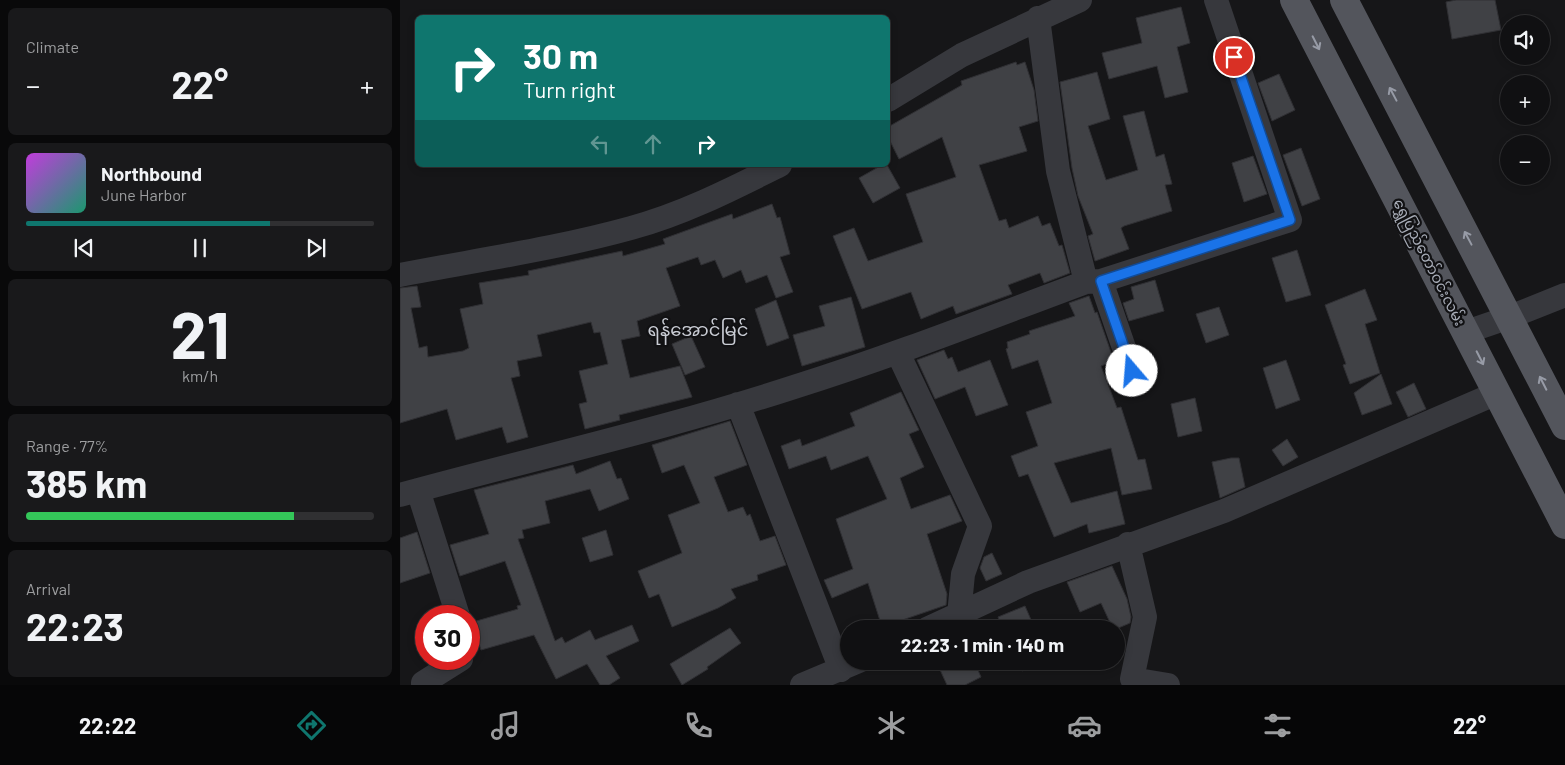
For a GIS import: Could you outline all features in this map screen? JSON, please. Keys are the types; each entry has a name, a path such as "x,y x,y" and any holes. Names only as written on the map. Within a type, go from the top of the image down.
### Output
{"main road":[{"name":"ရွှေပြည်တော်ဝင်းလမ်း","path":"1294,0 1565,525"},
{"path":"1344,0 1565,426"}],"street":[{"path":"890,99 962,55 1080,0"},
{"path":"454,605 409,492 598,444 738,404 898,353 1094,281 1290,220 1216,0"},
{"path":"1038,18 1058,171 1094,281 1132,371"},
{"path":"400,275 558,246 632,228 694,207 776,167"},
{"path":"1466,332 1510,317 1565,294"},
{"path":"898,353 980,526 963,574 958,615"},
{"path":"947,620 1028,582 1128,544 1224,512 1497,392"},
{"path":"738,404 840,643"},
{"path":"1128,544 1146,617 1132,679 1168,685"},
{"path":"423,683 444,670"},
{"path":"802,685 840,670"}],"building":[{"path":"1456,0 1495,0 1500,30 1452,39 1446,2"},
{"path":"1181,7 1190,43 1177,47 1188,92 1165,98 1157,66 1109,79 1102,53 1142,43 1136,18"},
{"path":"1016,62 1017,65 1025,62 1034,90 1038,121 1019,127 1027,151 979,165 999,221 1006,219 1009,228 1038,216 1042,226 1050,223 1059,246 1062,245 1070,273 1044,283 1040,273 1008,285 1012,294 956,314 953,306 921,319 911,292 862,309 833,236 854,228 868,261 923,242 906,194 956,177 942,137 899,159 890,141 890,126 962,85 961,81"},
{"path":"1097,72 1110,119 1088,126 1106,180 1138,170 1123,116 1144,111 1156,157 1164,154 1172,184 1165,185 1172,211 1124,226 1121,228 1129,249 1095,261 1088,236 1093,234 1078,196 1072,168 1060,82"},
{"path":"1279,74 1295,110 1272,121 1258,83"},
{"path":"1301,148 1320,199 1302,206 1283,155"},
{"path":"1253,156 1267,194 1244,202 1232,163"},
{"path":"878,167 888,167 900,188 873,203 859,178"},
{"path":"772,204 777,218 780,217 790,254 780,257 793,292 776,298 767,275 746,283 741,270 723,278 715,260 701,265 698,257 666,268 680,306 637,321 640,336 621,340 630,378 680,366 692,397 619,415 620,420 585,429 579,404 587,402 579,371 608,364 600,332 594,333 591,322 537,335 542,356 517,361 520,376 511,378 528,437 507,443 502,427 456,440 447,409 400,423 400,288 417,286 421,307 411,308 419,348 427,346 428,357 463,351 469,348 460,309 483,304 479,283 529,275 528,271 622,251 623,256 665,244 663,239 732,214 733,219"},
{"path":"1297,250 1311,295 1286,302 1272,258"},
{"path":"1155,280 1164,311 1129,321 1123,303 1134,299 1131,287"},
{"path":"1365,289 1377,320 1365,324 1380,373 1350,384 1343,365 1346,364 1325,305"},
{"path":"1089,296 1095,313 1097,312 1114,361 1101,366 1117,408 1121,407 1138,460 1145,459 1152,489 1122,495 1111,448 1054,463 1071,503 1117,491 1125,524 1089,533 1087,524 1054,537 1028,474 1019,477 1011,456 1038,446 1026,412 1052,403 1038,360 1012,369 1006,349 1008,348 1007,342 1030,334 1029,331 1075,316 1069,303"},
{"path":"851,297 865,347 802,366 793,335 825,326 819,306"},
{"path":"776,300 789,338 767,346 755,309"},
{"path":"1219,307 1229,335 1206,343 1196,314"},
{"path":"691,336 705,367 685,375 672,344"},
{"path":"944,350 948,359 952,357 958,372 990,360 1008,405 976,416 965,387 935,399 917,360"},
{"path":"1286,360 1300,400 1276,409 1263,368"},
{"path":"1381,374 1392,404 1362,415 1354,393"},
{"path":"1414,383 1426,409 1408,417 1396,392"},
{"path":"901,392 919,430 909,434 924,467 900,478 911,509 950,495 962,521 927,534 947,594 946,605 902,620 880,620 868,583 832,598 824,580 853,569 836,519 887,499 868,456 831,470 826,456 789,469 781,446 800,439 802,446 855,426 850,413"},
{"path":"1195,398 1202,431 1178,437 1171,404"},
{"path":"730,421 747,465 714,477 728,512 743,507 747,516 750,514 760,541 775,536 786,565 757,575 758,580 731,589 736,598 718,608 672,627 659,594 649,598 638,571 682,553 668,515 700,503 684,465 662,473 652,445"},
{"path":"1287,439 1298,457 1283,466 1272,450"},
{"path":"1239,458 1245,487 1220,498 1212,462"},
{"path":"610,461 617,479 621,478 629,499 599,511 590,489 545,501 550,523 522,530 524,538 518,539 555,641 562,637 565,643 590,630 595,640 632,625 639,641 606,656 620,678 609,685 600,685 587,664 556,679 534,635 481,650 480,620 518,609 517,606 521,605 505,561 460,576 450,545 489,534 474,490 573,465 576,474"},
{"path":"606,530 613,555 590,562 582,538"},
{"path":"417,532 430,573 400,583 400,538"},
{"path":"992,553 1002,574 986,581 980,568 984,557"},
{"path":"1112,566 1127,599 1131,617 1130,623 1125,625 1125,620 1109,620 1101,603 1080,612 1067,582"},
{"path":"1025,606 1031,620 999,620 998,617"},
{"path":"730,628 741,643 707,667 708,669 682,685 670,664"},
{"path":"940,670 978,670 981,677 965,685 947,685"}],"district":[{"name":"ရန်အောင်မြင်","path":"698,329"}],"route":[{"path":"1132,371 1101,281 1290,220 1234,57"}]}
